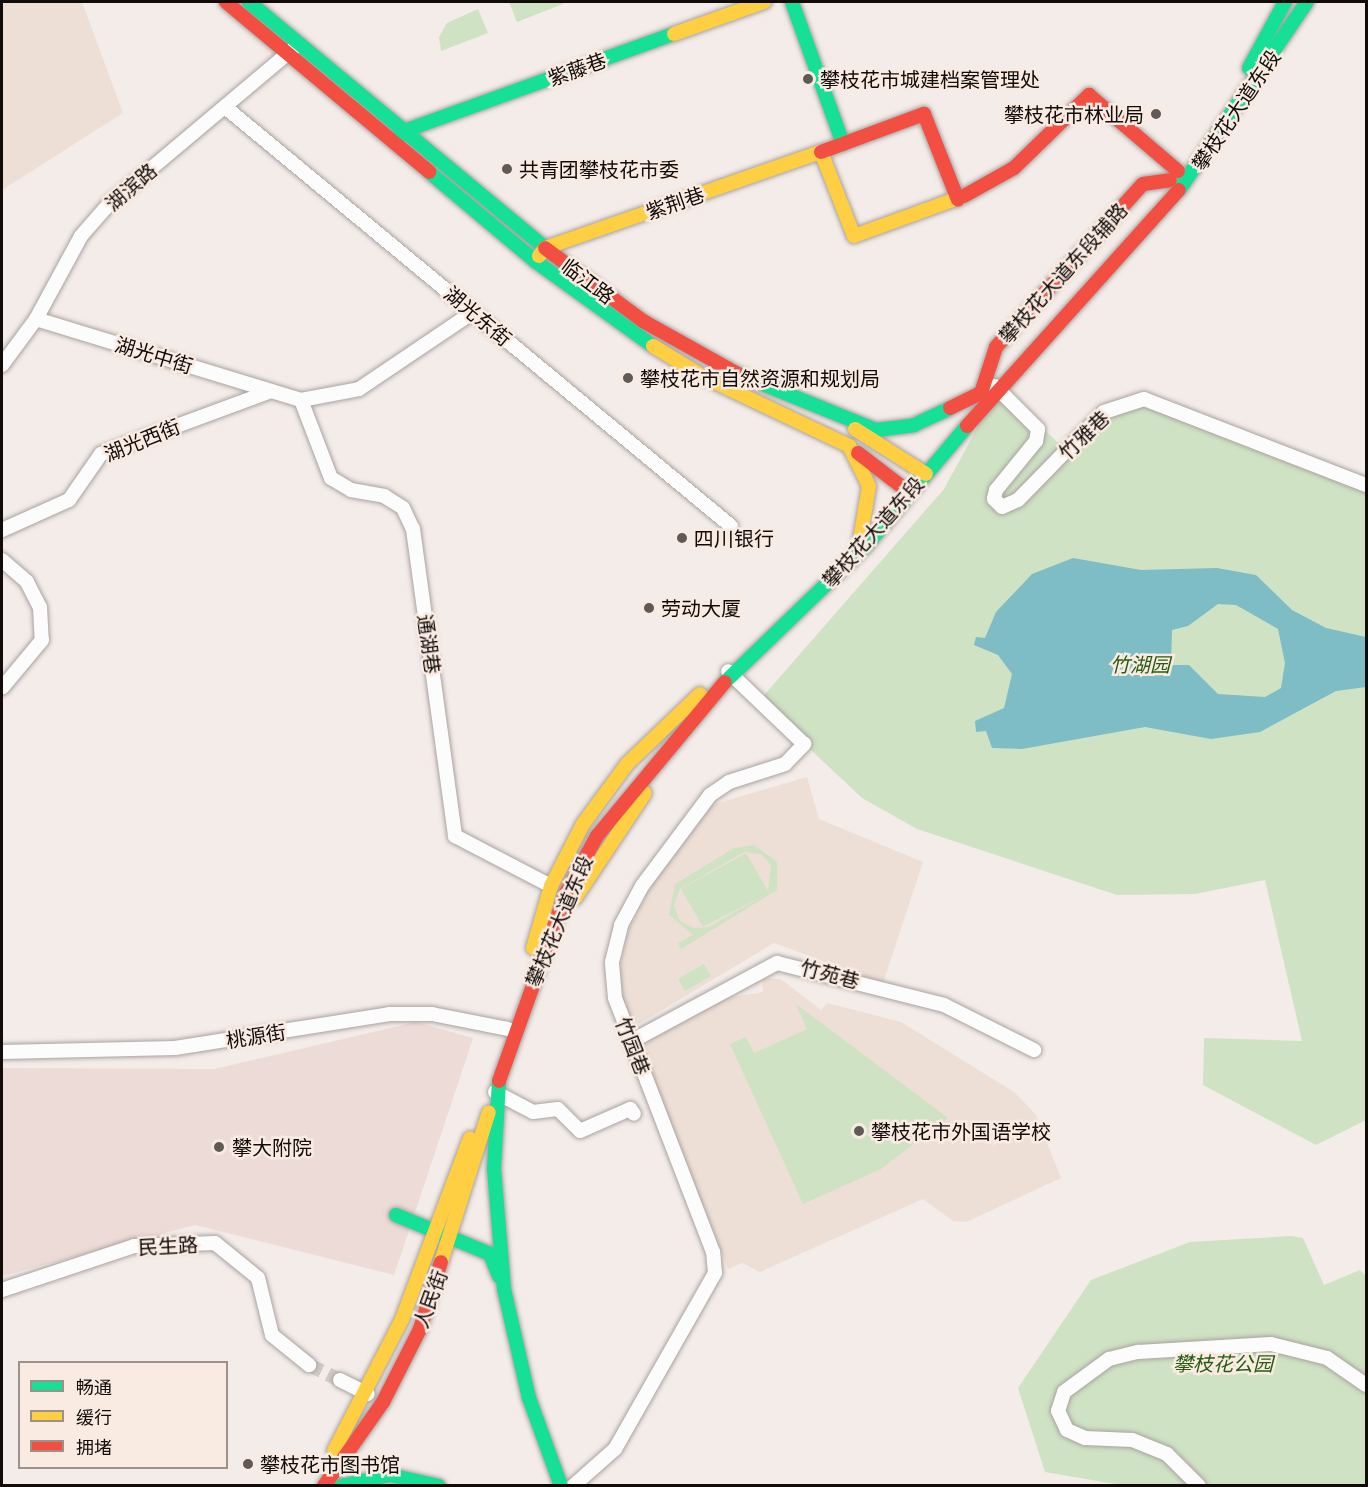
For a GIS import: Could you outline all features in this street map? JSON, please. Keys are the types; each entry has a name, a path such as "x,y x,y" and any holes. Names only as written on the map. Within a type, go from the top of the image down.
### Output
{"main road":[{"name":"临江路","path":"226,2 535,261 668,357 849,446 907,490"},
{"name":"临江路","path":"251,2 265,7 299,44 545,248 677,343 841,420 895,430 990,388"},
{"path":"246,19 251,2"},
{"name":"紫藤巷","path":"394,142 404,131 764,2"},
{"path":"792,2 843,144"},
{"name":"攀枝花大道东段","path":"730,673 907,490 990,388 1174,176 1227,109 1285,2"},
{"name":"攀枝花大道东段","path":"990,388 1196,171 1307,2"},
{"path":"258,28 265,7"},
{"path":"821,152 854,236 957,200 1014,168 1089,95 1174,176"},
{"name":"紫荆巷","path":"545,248 924,114 957,200"},
{"name":"攀枝花大道东段辅路","path":"990,388 996,347 1143,184 1174,176"},
{"path":"535,261 545,248"},
{"path":"841,420 922,472"},
{"path":"849,446 869,486 860,540"},
{"name":"攀枝花大道东段","path":"490,1092 508,1029 537,949 597,836 703,696 866,546 907,490"},
{"path":"537,949 551,886 583,824 627,764 703,696"},
{"name":"攀枝花大道东段","path":"490,1092 537,949"},
{"path":"490,1092 485,1126 490,1254 515,1392 548,1485"},
{"path":"490,1092 504,1289 528,1398 561,1485"},
{"name":"人民街","path":"314,1485 368,1394 490,1092"},
{"name":"人民街","path":"324,1485 383,1402 420,1329 453,1234 485,1126"},
{"path":"396,1215 453,1234 490,1254 504,1289"},
{"path":"341,1485 390,1475 439,1485"}],"street":[{"name":"湖滨路","path":"2,365 36,319 81,236 109,204 299,44"},
{"name":"湖光东街","path":"225,107 731,526"},
{"path":"301,400 359,389 473,312"},
{"name":"湖光中街","path":"36,319 301,400"},
{"name":"竹雅巷","path":"990,388 1038,429 1036,441 996,490 994,499 1002,507 1018,500 1104,412 1144,399 1366,485"},
{"name":"湖光西街","path":"2,530 69,500 100,454 271,391"},
{"name":"通湖巷","path":"301,400 331,478 351,490 384,496 403,508 413,529 455,836 551,886"},
{"path":"2,560 27,582 40,607 42,640 2,688"},
{"name":"竹园巷","path":"573,1485 615,1449 715,1273 713,1252 615,998 612,962 621,925 642,886 710,795 729,782 785,764 804,744 730,673"},
{"name":"竹苑巷","path":"632,1041 777,963 944,1005 1034,1050"},
{"name":"桃源街","path":"2,1052 175,1048 389,1014 432,1014 508,1029"},
{"path":"490,1092 533,1112 558,1109 580,1131 630,1110 634,1114"},
{"name":"民生路","path":"2,1290 134,1246 215,1243 258,1278 272,1335 309,1365"},
{"path":"1199,1485 1167,1454 1132,1440 1085,1438 1067,1430 1058,1412 1064,1392 1109,1359 1271,1344 1327,1358 1366,1385"},
{"path":"340,1380 368,1394"}],"shaded area":[{"path":"2,2 82,2 123,113 2,190"},
{"path":"807,777 819,819 923,862 883,983 774,943 634,1027 622,998 621,963 629,929 663,863 711,805"},
{"name":"攀枝花市外国语学校","path":"762,978 781,979 821,1010 827,1003 901,1022 1014,1092 1036,1115 1061,1178 966,1222 953,1221 923,1199 760,1272 742,1263 728,1269 640,1046 725,998 763,992"},
{"name":"攀大附院","path":"416,1022 473,1038 394,1275 195,1225 2,1276 2,1068 214,1069"}],"green space":[{"path":"509,2 562,2 563,4 517,22"},
{"path":"478,9 488,33 441,51 439,37 447,23"},
{"name":"竹湖园","path":"999,388 1066,450 1104,412 1144,399 1366,485 1366,1120 1316,1145 1203,1085 1204,1038 1302,1041 1265,880 1195,894 1117,895 917,829 862,798 759,701 944,489"},
{"path":"754,845 777,862 777,890 681,949 678,943 693,935 669,915 675,884 734,848","holes":["744,852 761,854 771,865 768,891 746,853 681,889 703,927 766,894 709,927 694,928 680,921 674,905 680,889"]},
{"path":"704,964 711,976 685,991 678,979"},
{"path":"796,1004 948,1118 881,1169 803,1204 730,1044 746,1037 754,1053 807,1029"},
{"name":"攀枝花公园","path":"1291,1236 1303,1238 1324,1285 1360,1270 1366,1276 1366,1485 1127,1486 1045,1472 1018,1388 1091,1280 1190,1242"}],"water":[{"path":"1073,558 1141,570 1217,568 1256,575 1292,610 1326,628 1366,637 1366,687 1336,691 1260,732 1211,739 1145,727 1022,749 992,748 986,731 976,732 975,721 1004,708 1012,674 998,655 974,645 976,637 985,638 996,612 1032,574","holes":["1218,604 1236,605 1278,629 1285,663 1281,688 1265,697 1218,694 1189,665 1171,665 1172,630 1188,626"]}],"tunnel":[{"path":"309,1365 340,1380"}],"traffic: fast":[{"path":"249,2 545,248"},
{"path":"792,2 843,144"},
{"path":"1249,68 1285,2"},
{"path":"1179,190 1307,2"},
{"path":"398,138 404,131 674,34"},
{"path":"429,172 535,261 653,346"},
{"path":"738,374 876,430 914,425 950,408"},
{"path":"725,682 866,546 967,426"},
{"path":"499,1081 494,1169 504,1289 529,1398 561,1486"},
{"path":"396,1215 490,1254 499,1276"},
{"path":"341,1486 390,1475 439,1486"}],"traffic: slow":[{"path":"674,34 764,2"},
{"path":"539,256 545,248 821,152 854,236 964,196"},
{"path":"653,346 704,377 849,446 869,486 860,540"},
{"path":"855,429 926,474"},
{"path":"533,948 551,886 583,824 627,764 700,694"},
{"path":"575,898 645,793"},
{"path":"441,1262 489,1112"},
{"path":"334,1451 402,1319 470,1138"}],"traffic: jam":[{"path":"226,2 429,172"},
{"path":"964,196 1014,168 1089,95 1178,171"},
{"path":"821,152 924,114 958,200"},
{"path":"950,408 981,393 996,347 1143,184 1170,180"},
{"path":"967,426 1179,190"},
{"path":"545,248 643,321 738,374"},
{"path":"858,453 910,493"},
{"path":"499,1081 566,893 597,836 725,682"},
{"path":"324,1486 383,1402 420,1329 441,1262"}],"place":[{"name":"攀枝花市城建档案管理处","path":"808,79"},
{"name":"攀枝花市林业局","path":"1156,114"},
{"name":"共青团攀枝花市委","path":"507,169"},
{"name":"攀枝花市自然资源和规划局","path":"628,378"},
{"name":"四川银行","path":"682,538"},
{"name":"劳动大厦","path":"649,608"},
{"name":"攀枝花市外国语学校","path":"859,1131"},
{"name":"攀大附院","path":"219,1147"},
{"name":"攀枝花市图书馆","path":"248,1464"}]}
